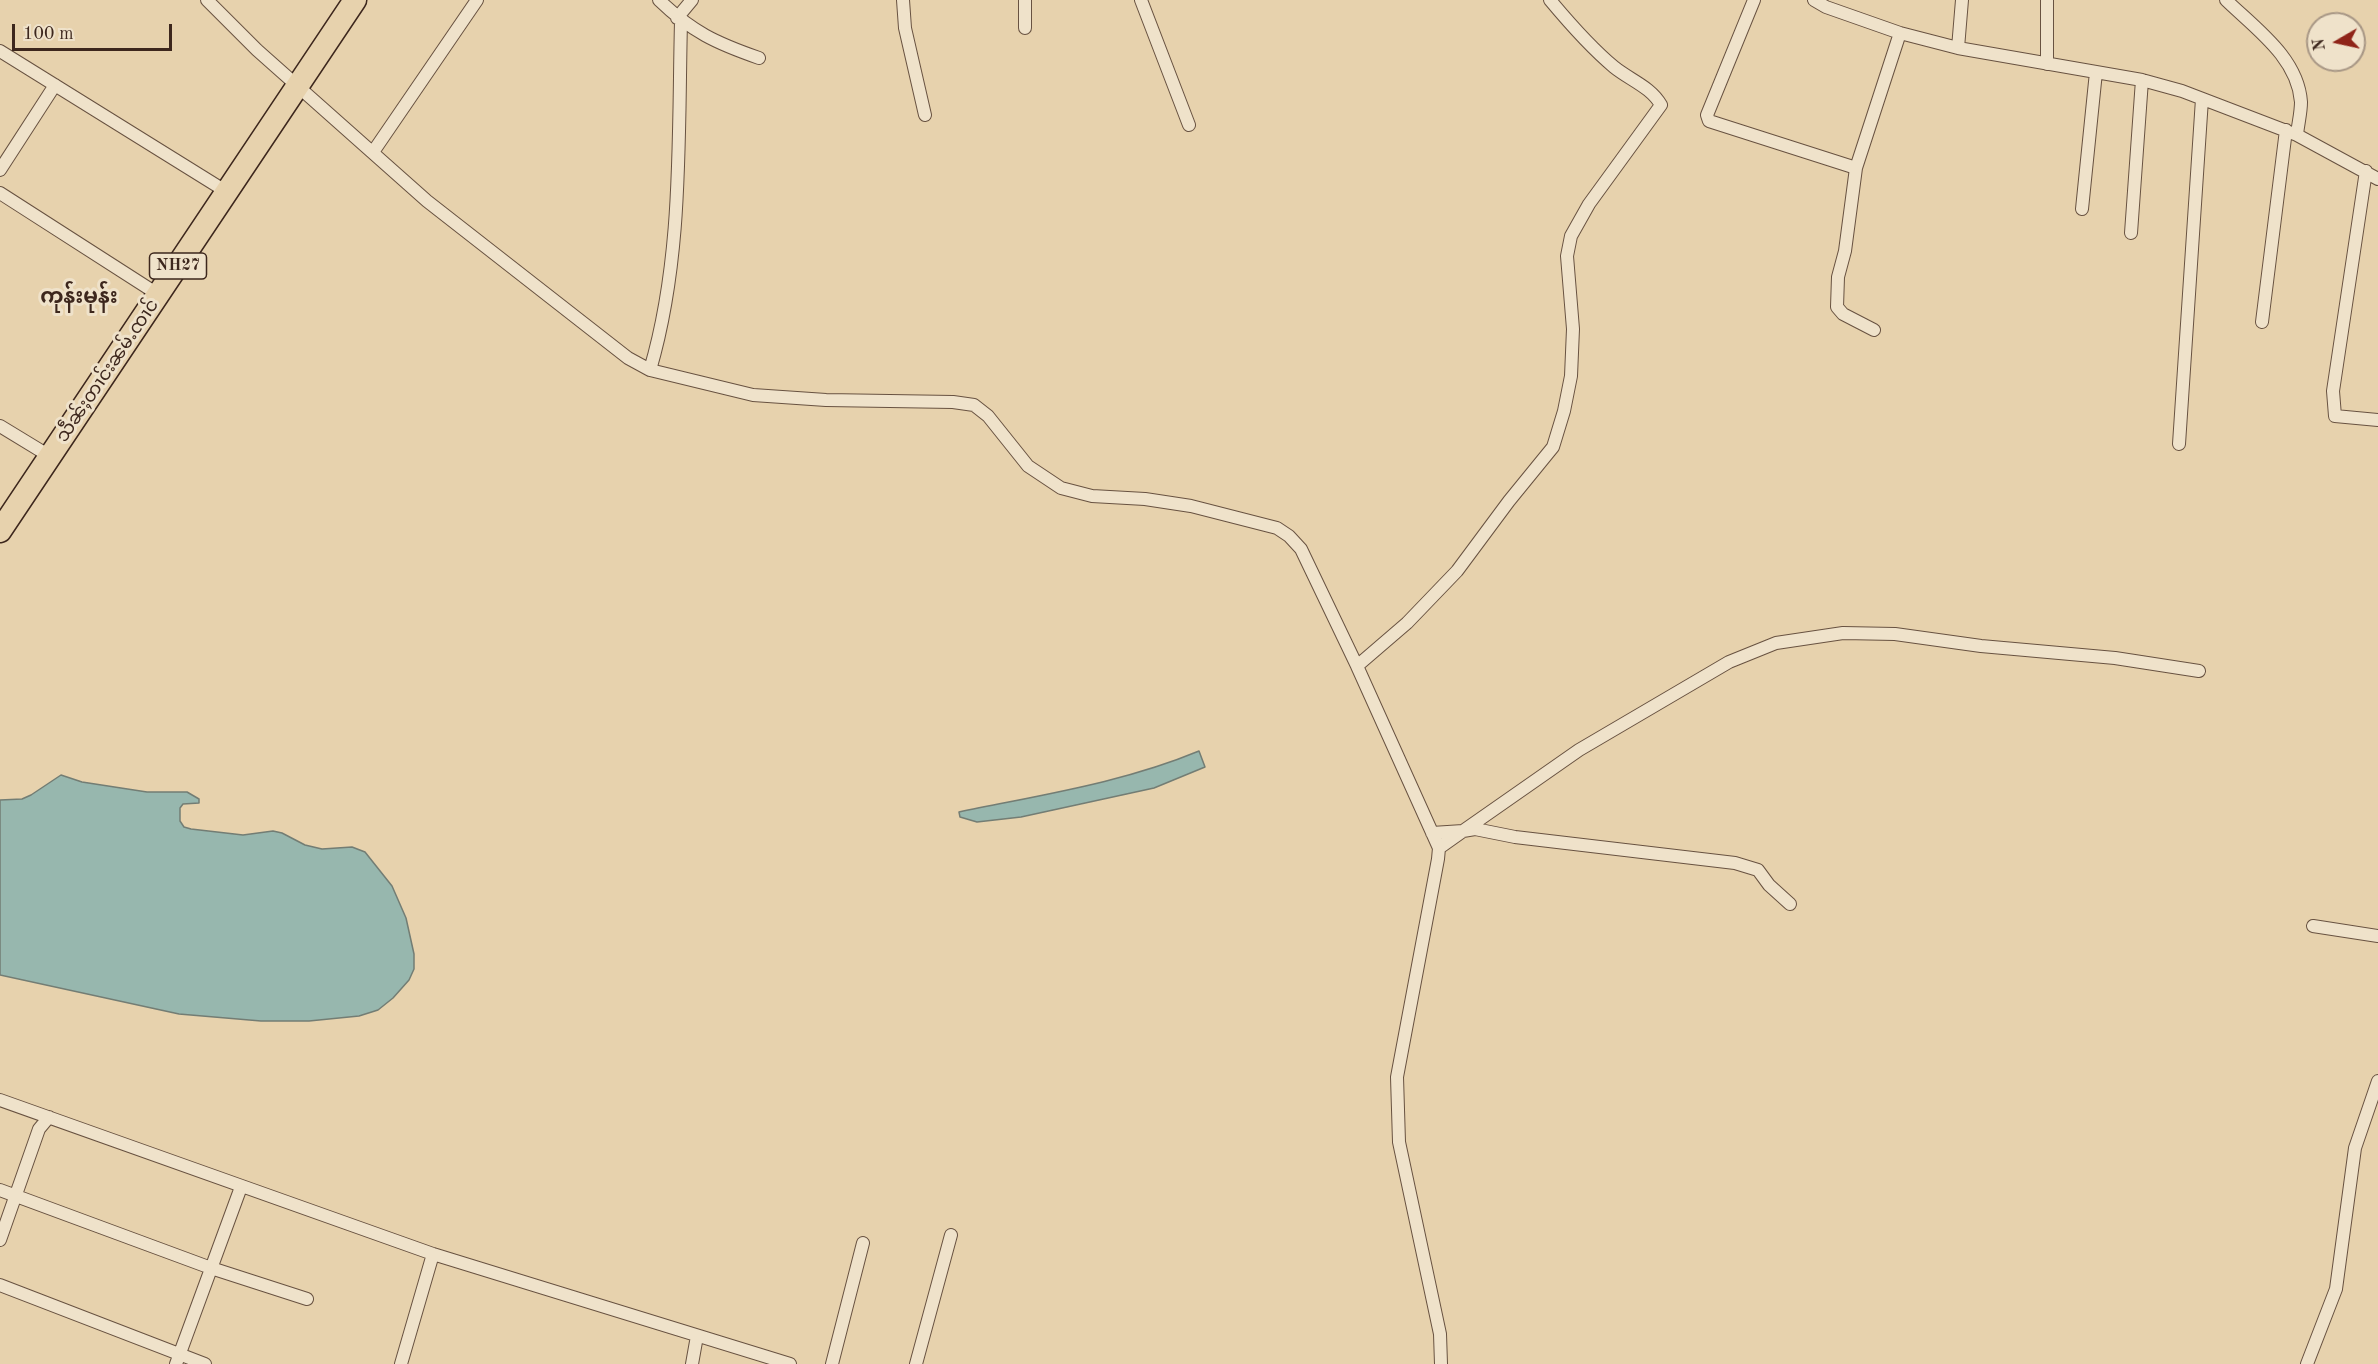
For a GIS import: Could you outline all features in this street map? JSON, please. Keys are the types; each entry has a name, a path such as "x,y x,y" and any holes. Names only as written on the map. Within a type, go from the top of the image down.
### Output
{"highway":[{"name":"သဵၼ်ႈတၢင်းၼမ်ႉၸၢင်","path":"0,531 355,0"}],"street":[{"path":"373,152 477,0"},
{"path":"659,0 679,20 719,44 759,58"},
{"path":"650,370 660,335 676,220 679,20 692,0"},
{"path":"903,0 905,28 925,115"},
{"path":"1025,0 1025,28"},
{"path":"1141,0 1190,125"},
{"path":"1357,666 1407,623 1457,571 1553,447 1564,411 1571,376 1573,329 1567,256 1571,236 1589,204 1661,105 1656,96 1617,69 1585,41 1550,0"},
{"path":"1754,0 1707,115 1709,121 1856,168"},
{"path":"1814,0 1826,7 1900,33 1958,48 2142,80 2202,99 2291,133 2378,178"},
{"path":"1958,48 1962,0"},
{"path":"2047,0 2047,64"},
{"path":"2226,0 2284,57 2297,81 2301,104 2291,133 2262,322"},
{"path":"210,1 257,50 427,201 628,358 650,370 753,395 826,400 953,402 974,405 988,416 1028,466 1061,488 1092,496 1145,499 1191,506 1277,528 1289,536 1301,549 1357,666 1438,848 1438,859 1397,1077 1397,1104 1399,1142 1440,1334 1441,1364"},
{"path":"1874,330 1843,314 1837,307 1838,277 1845,251 1856,168 1900,33"},
{"path":"0,51 227,192"},
{"path":"2082,209 2096,72"},
{"path":"2131,233 2142,80"},
{"path":"0,170 55,85"},
{"path":"2179,444 2202,99"},
{"path":"2366,171 2333,391 2333,411 2335,416 2378,420"},
{"path":"0,193 159,295"},
{"path":"0,426 51,457"},
{"path":"1438,848 1579,750 1729,662 1776,643 1843,633 1895,634 1981,646 2115,658 2199,671"},
{"path":"1432,833 1475,829 1515,837 1735,863 1758,870 1769,885 1790,904"},
{"path":"2313,926 2378,936"},
{"path":"2307,1364 2336,1289 2355,1148 2378,1081"},
{"path":"0,1100 433,1254 782,1363"},
{"path":"0,1240 39,1129 49,1117"},
{"path":"178,1359 241,1187"},
{"path":"0,1190 211,1268 307,1299"},
{"path":"916,1364 951,1235"},
{"path":"832,1364 863,1243"},
{"path":"401,1364 433,1254"},
{"path":"0,1285 178,1359 205,1364"},
{"path":"692,1364 697,1336"}],"water":[{"path":"1199,751 1205,767 1154,788 1021,817 977,822 960,817 959,812 1111,780"},
{"path":"61,775 82,782 147,792 187,792 199,799 199,803 183,804 180,808 180,821 184,827 191,829 243,835 273,831 305,845 322,849 352,847 365,852 392,886 406,918 414,954 414,969 409,980 393,998 378,1010 359,1016 309,1021 261,1021 179,1014 0,975 0,800 22,799"}],"district":[{"name":"ကုန်းမုန်း","path":"79,297"}]}
